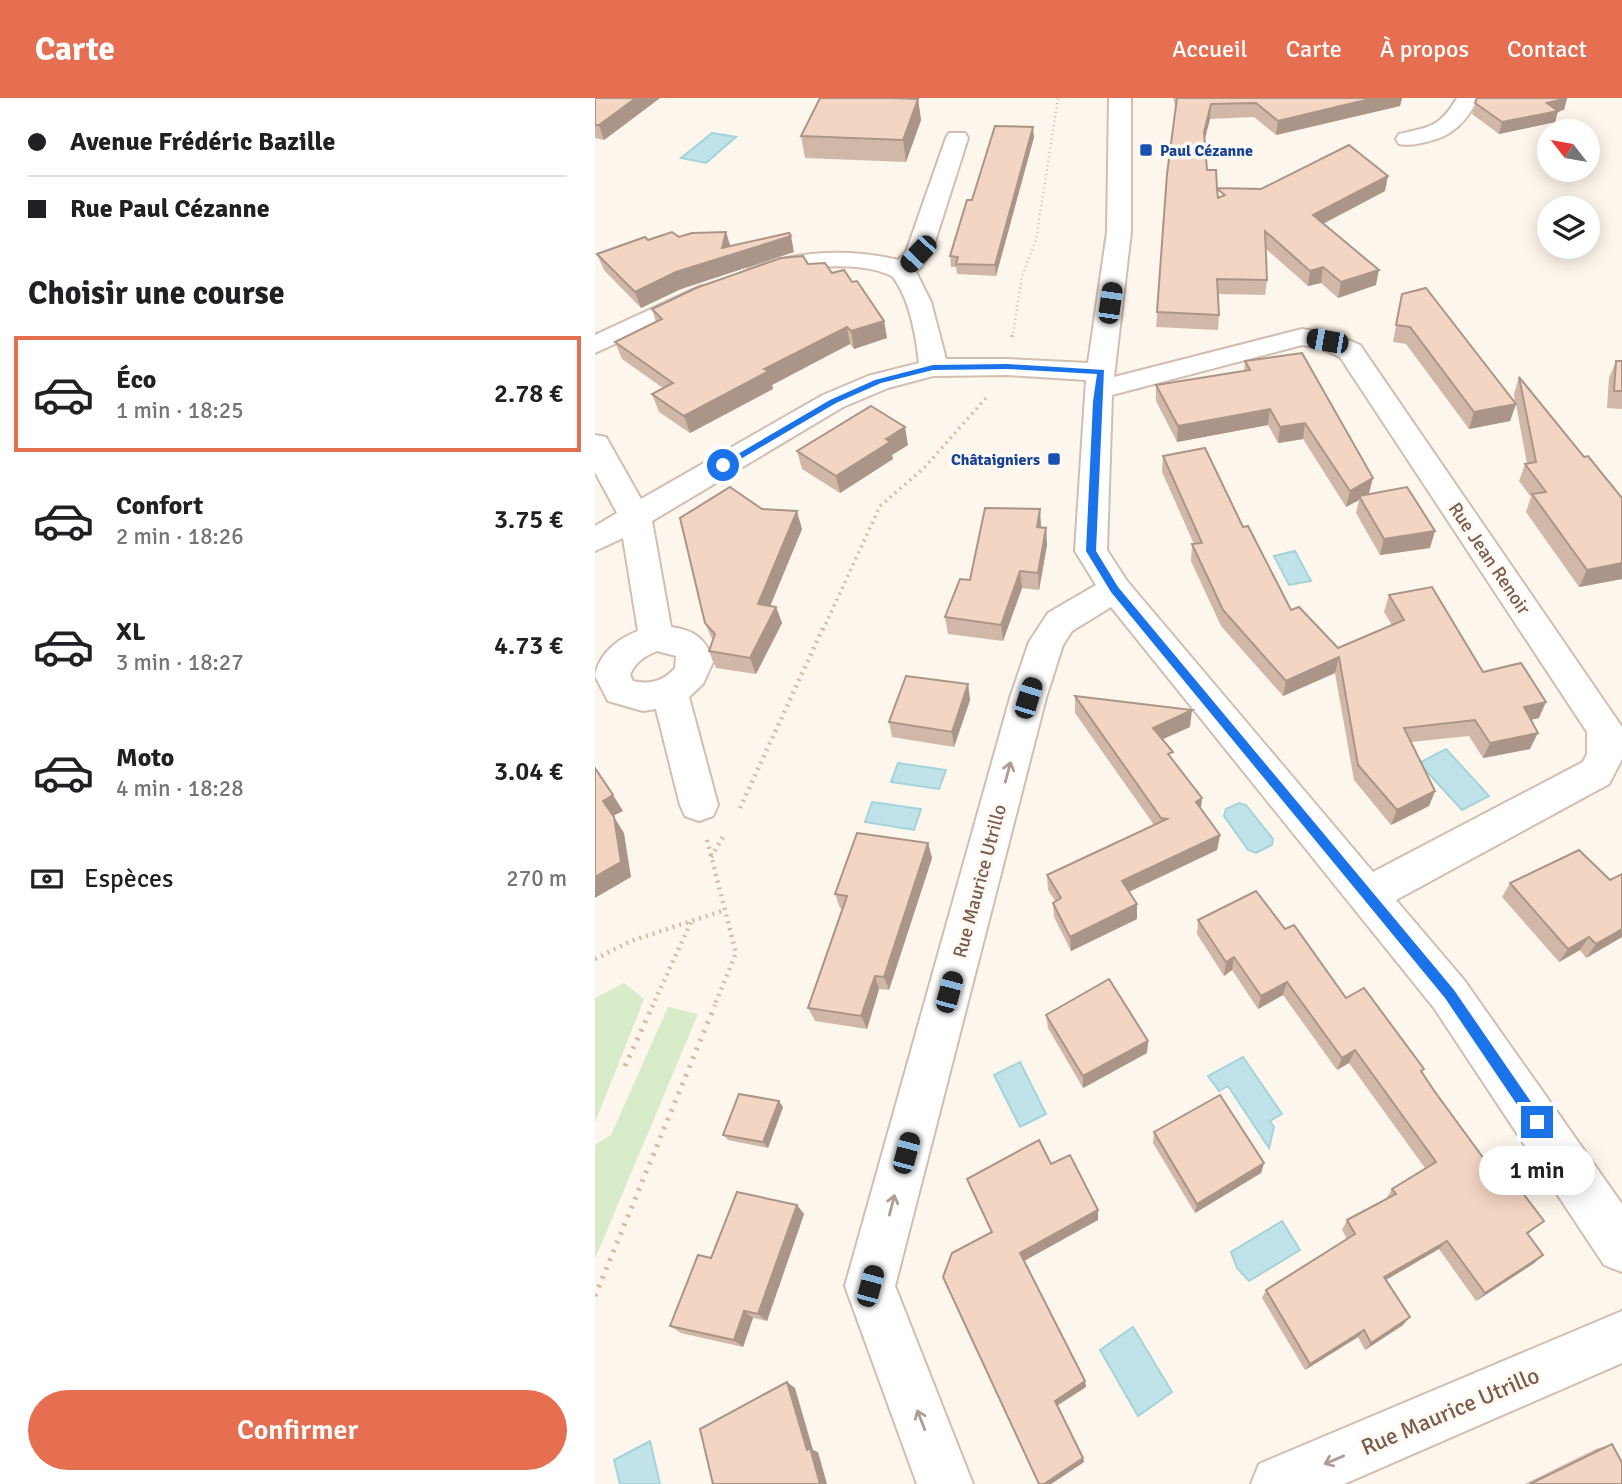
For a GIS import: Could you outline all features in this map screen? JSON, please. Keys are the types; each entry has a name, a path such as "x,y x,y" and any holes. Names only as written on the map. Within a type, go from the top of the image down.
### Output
{"street":[{"path":"1120,98 1119,232 1100,381 1091,551 1115,589 1449,994 1622,1247"},
{"path":"1407,139 1437,133 1453,124 1468,98"},
{"path":"902,271 918,254 957,138"},
{"path":"595,345 691,297 798,262 885,264 902,271 912,286 926,332 933,368"},
{"name":"Rue Jean Renoir","path":"595,540 833,401 878,382 933,368 1007,367 1100,381 1302,337 1327,341 1350,351 1605,730 1606,754 1596,773 1369,894"},
{"path":"595,444 635,517 656,638"},
{"name":"Rue Maurice Utrillo","path":"945,1484 870,1286 1028,698 1046,642 1060,622 1115,589"},
{"path":"656,638 682,641 691,647 696,666 691,676 670,693 643,699 621,691 612,675 615,665 631,648 656,638"},
{"path":"670,693 699,805"},
{"name":"Rue Maurice Utrillo","path":"1279,1484 1622,1337"}],"path":[{"path":"1011,343 1022,276 1036,240 1058,98"},
{"path":"734,820 880,506 924,468 988,396"},
{"path":"595,1296 736,953 711,857 728,829"},
{"path":"595,959 631,941 725,910"},
{"path":"625,1066 691,922"}],"green space":[{"path":"624,983 644,999 595,1123 595,998"},
{"path":"668,1007 698,1014 595,1259 595,1145 611,1135"}],"water":[{"path":"712,133 736,137 706,163 681,158"},
{"path":"1295,551 1311,581 1289,585 1274,556"},
{"path":"1446,749 1489,796 1462,810 1419,763"},
{"path":"898,763 946,770 939,789 891,782"},
{"path":"872,802 921,809 914,830 865,822"},
{"path":"1239,803 1246,805 1273,839 1272,845 1256,853 1248,850 1224,816 1226,809"},
{"path":"1243,1057 1282,1114 1270,1121 1274,1127 1269,1148 1228,1086 1219,1091 1208,1076"},
{"path":"1020,1062 1046,1114 1020,1127 994,1075"},
{"path":"1282,1221 1300,1250 1249,1281 1237,1268 1231,1252"},
{"path":"1133,1327 1172,1392 1138,1416 1100,1350"},
{"path":"650,1441 660,1484 620,1484 614,1460"}],"building":[{"path":"595,98 636,98 599,125 595,125"},
{"path":"820,98 918,99 903,140 801,136"},
{"path":"1177,98 1374,98 1278,121 1256,103 1211,104 1204,132 1207,170 1216,170 1217,188 1261,189 1349,145 1388,176 1313,215 1379,270 1341,282 1323,267 1310,271 1265,231 1267,280 1217,279 1219,315 1157,312 1167,174","holes":["1217,189 1225,195 1218,198"]},
{"path":"1477,98 1567,98 1547,103 1558,111 1502,122 1475,103"},
{"path":"995,126 1033,127 995,265 956,264 958,257 950,256 967,200 972,200"},
{"path":"672,232 679,237 692,233 726,232 722,248 789,233 791,236 676,272 635,292 597,254 645,237 648,240"},
{"path":"803,256 808,264 825,263 832,273 844,270 852,282 857,281 884,321 851,331 847,327 764,369 769,371 684,416 652,394 673,383 615,342 662,319 652,309 696,288 781,258"},
{"path":"1426,288 1516,404 1474,412 1410,327 1396,325 1402,294"},
{"path":"1302,353 1373,478 1350,491 1305,423 1280,427 1270,409 1178,426 1156,385 1250,370 1245,361"},
{"path":"1616,361 1622,361 1622,391 1614,391"},
{"path":"1519,377 1584,457 1588,456 1622,498 1622,563 1587,570 1532,494 1546,492 1525,464 1536,462"},
{"path":"871,406 905,427 886,439 890,442 836,476 797,451"},
{"path":"1205,448 1243,527 1248,526 1291,610 1299,607 1338,648 1404,620 1389,595 1432,587 1483,672 1521,663 1546,702 1524,707 1538,733 1490,743 1475,720 1404,728 1435,791 1397,810 1358,765 1339,657 1286,681 1223,610 1192,544 1202,543 1163,456"},
{"path":"730,487 762,509 797,511 758,604 776,607 750,658 709,651 715,634 705,623 680,518"},
{"path":"1407,487 1435,531 1384,539 1359,496"},
{"path":"985,508 1040,509 1037,527 1046,528 1038,573 1020,571 1001,625 945,617 960,579 970,580"},
{"path":"906,676 968,684 952,732 889,722"},
{"path":"1075,696 1192,710 1153,728 1173,752 1168,754 1202,798 1196,802 1220,835 1122,881 1137,904 1070,937 1053,903 1061,898 1047,875 1167,819 1161,818"},
{"path":"595,768 613,795 603,801 614,817 621,862 595,877"},
{"path":"857,833 928,843 884,977 875,976 861,1016 808,1008 847,896 835,894"},
{"path":"1579,850 1610,880 1622,874 1622,929 1596,944 1589,937 1568,949 1510,883"},
{"path":"1256,891 1285,929 1294,925 1346,998 1364,988 1424,1069 1421,1071 1435,1092 1509,1193 1519,1188 1544,1221 1527,1233 1543,1255 1485,1293 1447,1241 1384,1277 1410,1317 1371,1343 1364,1330 1310,1364 1266,1290 1355,1234 1347,1220 1396,1194 1392,1189 1436,1162 1355,1050 1342,1058 1287,982 1261,996 1234,957 1226,962 1198,920"},
{"path":"1109,979 1148,1041 1083,1076 1046,1015"},
{"path":"739,1094 779,1101 763,1142 723,1135"},
{"path":"1220,1095 1264,1163 1197,1204 1154,1132"},
{"path":"1039,1140 1051,1164 1070,1155 1098,1210 1020,1253 1085,1381 1055,1401 1083,1458 1044,1484 1039,1484 943,1277 952,1253 992,1232 967,1179"},
{"path":"737,1192 797,1205 758,1314 744,1311 734,1340 670,1326 698,1255 711,1258"},
{"path":"787,1382 820,1484 713,1484 700,1429"},
{"path":"1612,1444 1622,1463 1622,1484 1530,1484"}],"place":[{"name":"Paul Cézanne","path":"1146,150"},
{"name":"Châtaigniers","path":"1054,459"}],"route":[{"path":"723,465 833,401 878,382 933,368 1007,367 1101,372 1097,402 1091,551 1115,589 1449,994 1537,1122"}]}
